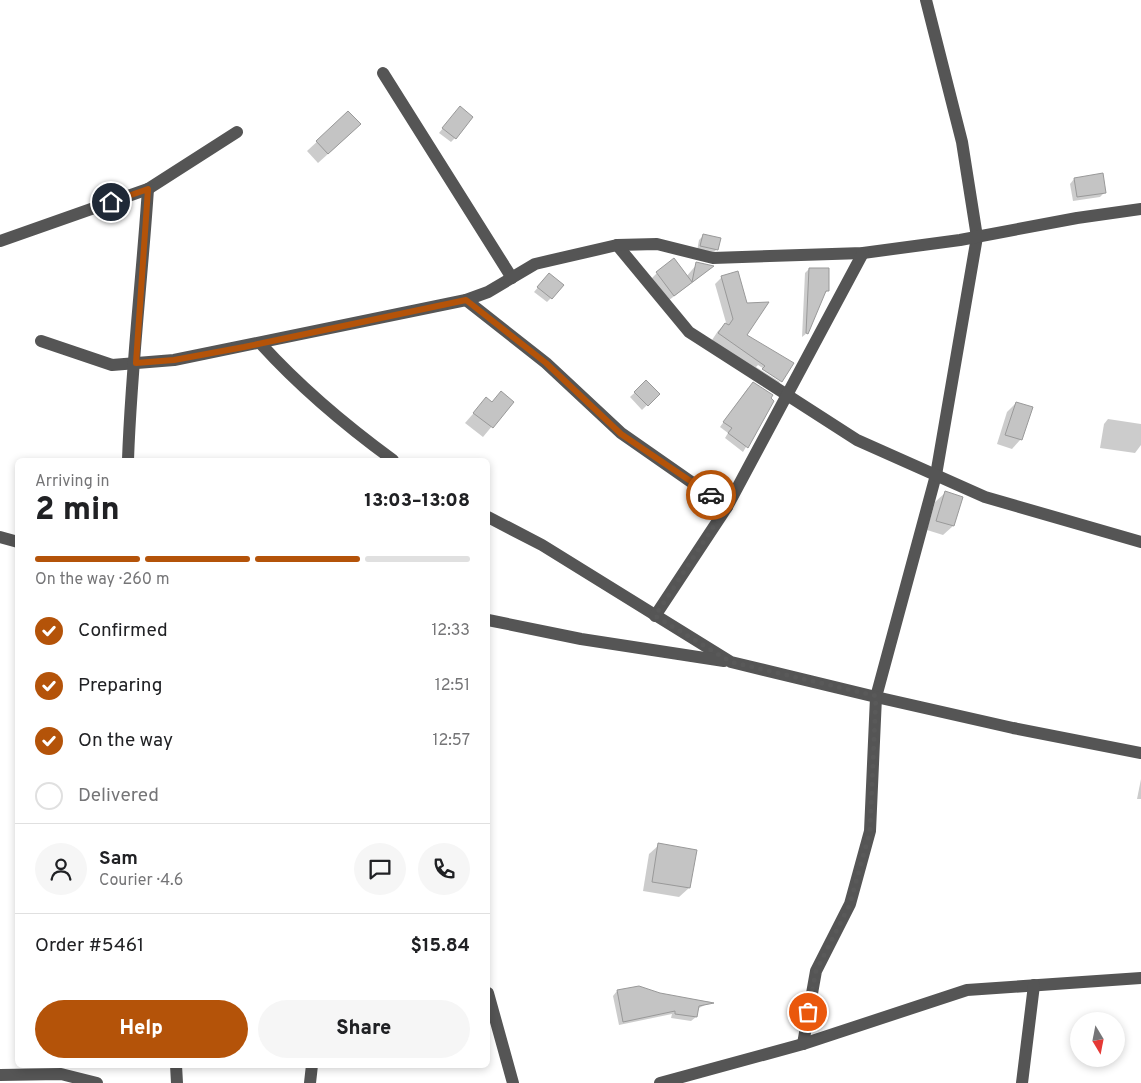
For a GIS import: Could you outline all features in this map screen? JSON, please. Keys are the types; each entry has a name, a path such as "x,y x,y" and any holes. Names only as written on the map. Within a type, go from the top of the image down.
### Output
{"street":[{"path":"803,1044 816,971 850,904 870,831 876,696 936,475 977,237 962,142 942,55 926,0"},
{"path":"383,73 512,278"},
{"path":"0,241 148,189 238,132"},
{"path":"128,458 130,394 136,363 148,189"},
{"path":"41,341 112,365 174,360 261,344 466,300 488,292 535,264 617,246 658,244 713,258 864,253 977,237 1077,218 1141,209"},
{"path":"617,246 690,332 857,440 985,497 1141,542"},
{"path":"655,616 727,506 864,253"},
{"path":"466,300 546,363 621,434 727,506"},
{"path":"261,344 280,365 342,423 390,458"},
{"path":"490,518 542,544 731,662"},
{"path":"0,536 15,541"},
{"path":"490,620 580,639 731,662 1013,728 1141,753"},
{"path":"660,1083 803,1044 967,990 1141,978"},
{"path":"1022,1083 1034,985"},
{"path":"490,1000 513,1083"},
{"path":"176,1068 177,1083"},
{"path":"310,1083 312,1068"},
{"path":"0,1075 61,1074 97,1083"}],"building":[{"path":"460,106 473,117 456,139 442,128"},
{"path":"348,111 361,124 328,154 316,141"},
{"path":"1103,173 1106,193 1077,197 1074,178"},
{"path":"703,234 721,238 718,250 700,246"},
{"path":"674,258 692,282 696,262 714,266 674,296 656,272"},
{"path":"809,268 829,268 829,291 826,291 808,334 806,333"},
{"path":"738,271 747,303 769,302 747,335 794,363 782,382 762,369 765,366 718,333 725,323 729,325 733,319 721,276"},
{"path":"549,273 564,285 552,299 537,287"},
{"path":"646,380 660,394 648,406 634,392"},
{"path":"753,382 773,395 771,398 774,401 748,448 728,433 732,428 723,422"},
{"path":"501,391 514,402 493,428 473,413 486,397 492,402"},
{"path":"1016,402 1033,407 1022,440 1005,435"},
{"path":"945,491 963,497 954,526 936,521"},
{"path":"658,843 697,850 690,888 652,882"},
{"path":"639,986 660,993 714,1003 699,1006 697,1017 675,1014 675,1011 623,1022 617,990"}],"way so far":[{"path":"711,495 727,506 655,616 731,662 876,696 870,831 850,904 816,971 808,1012"}],"route":[{"path":"111,202 148,189 136,363 174,360 244,347 466,300 546,363 621,434 711,495"}]}
